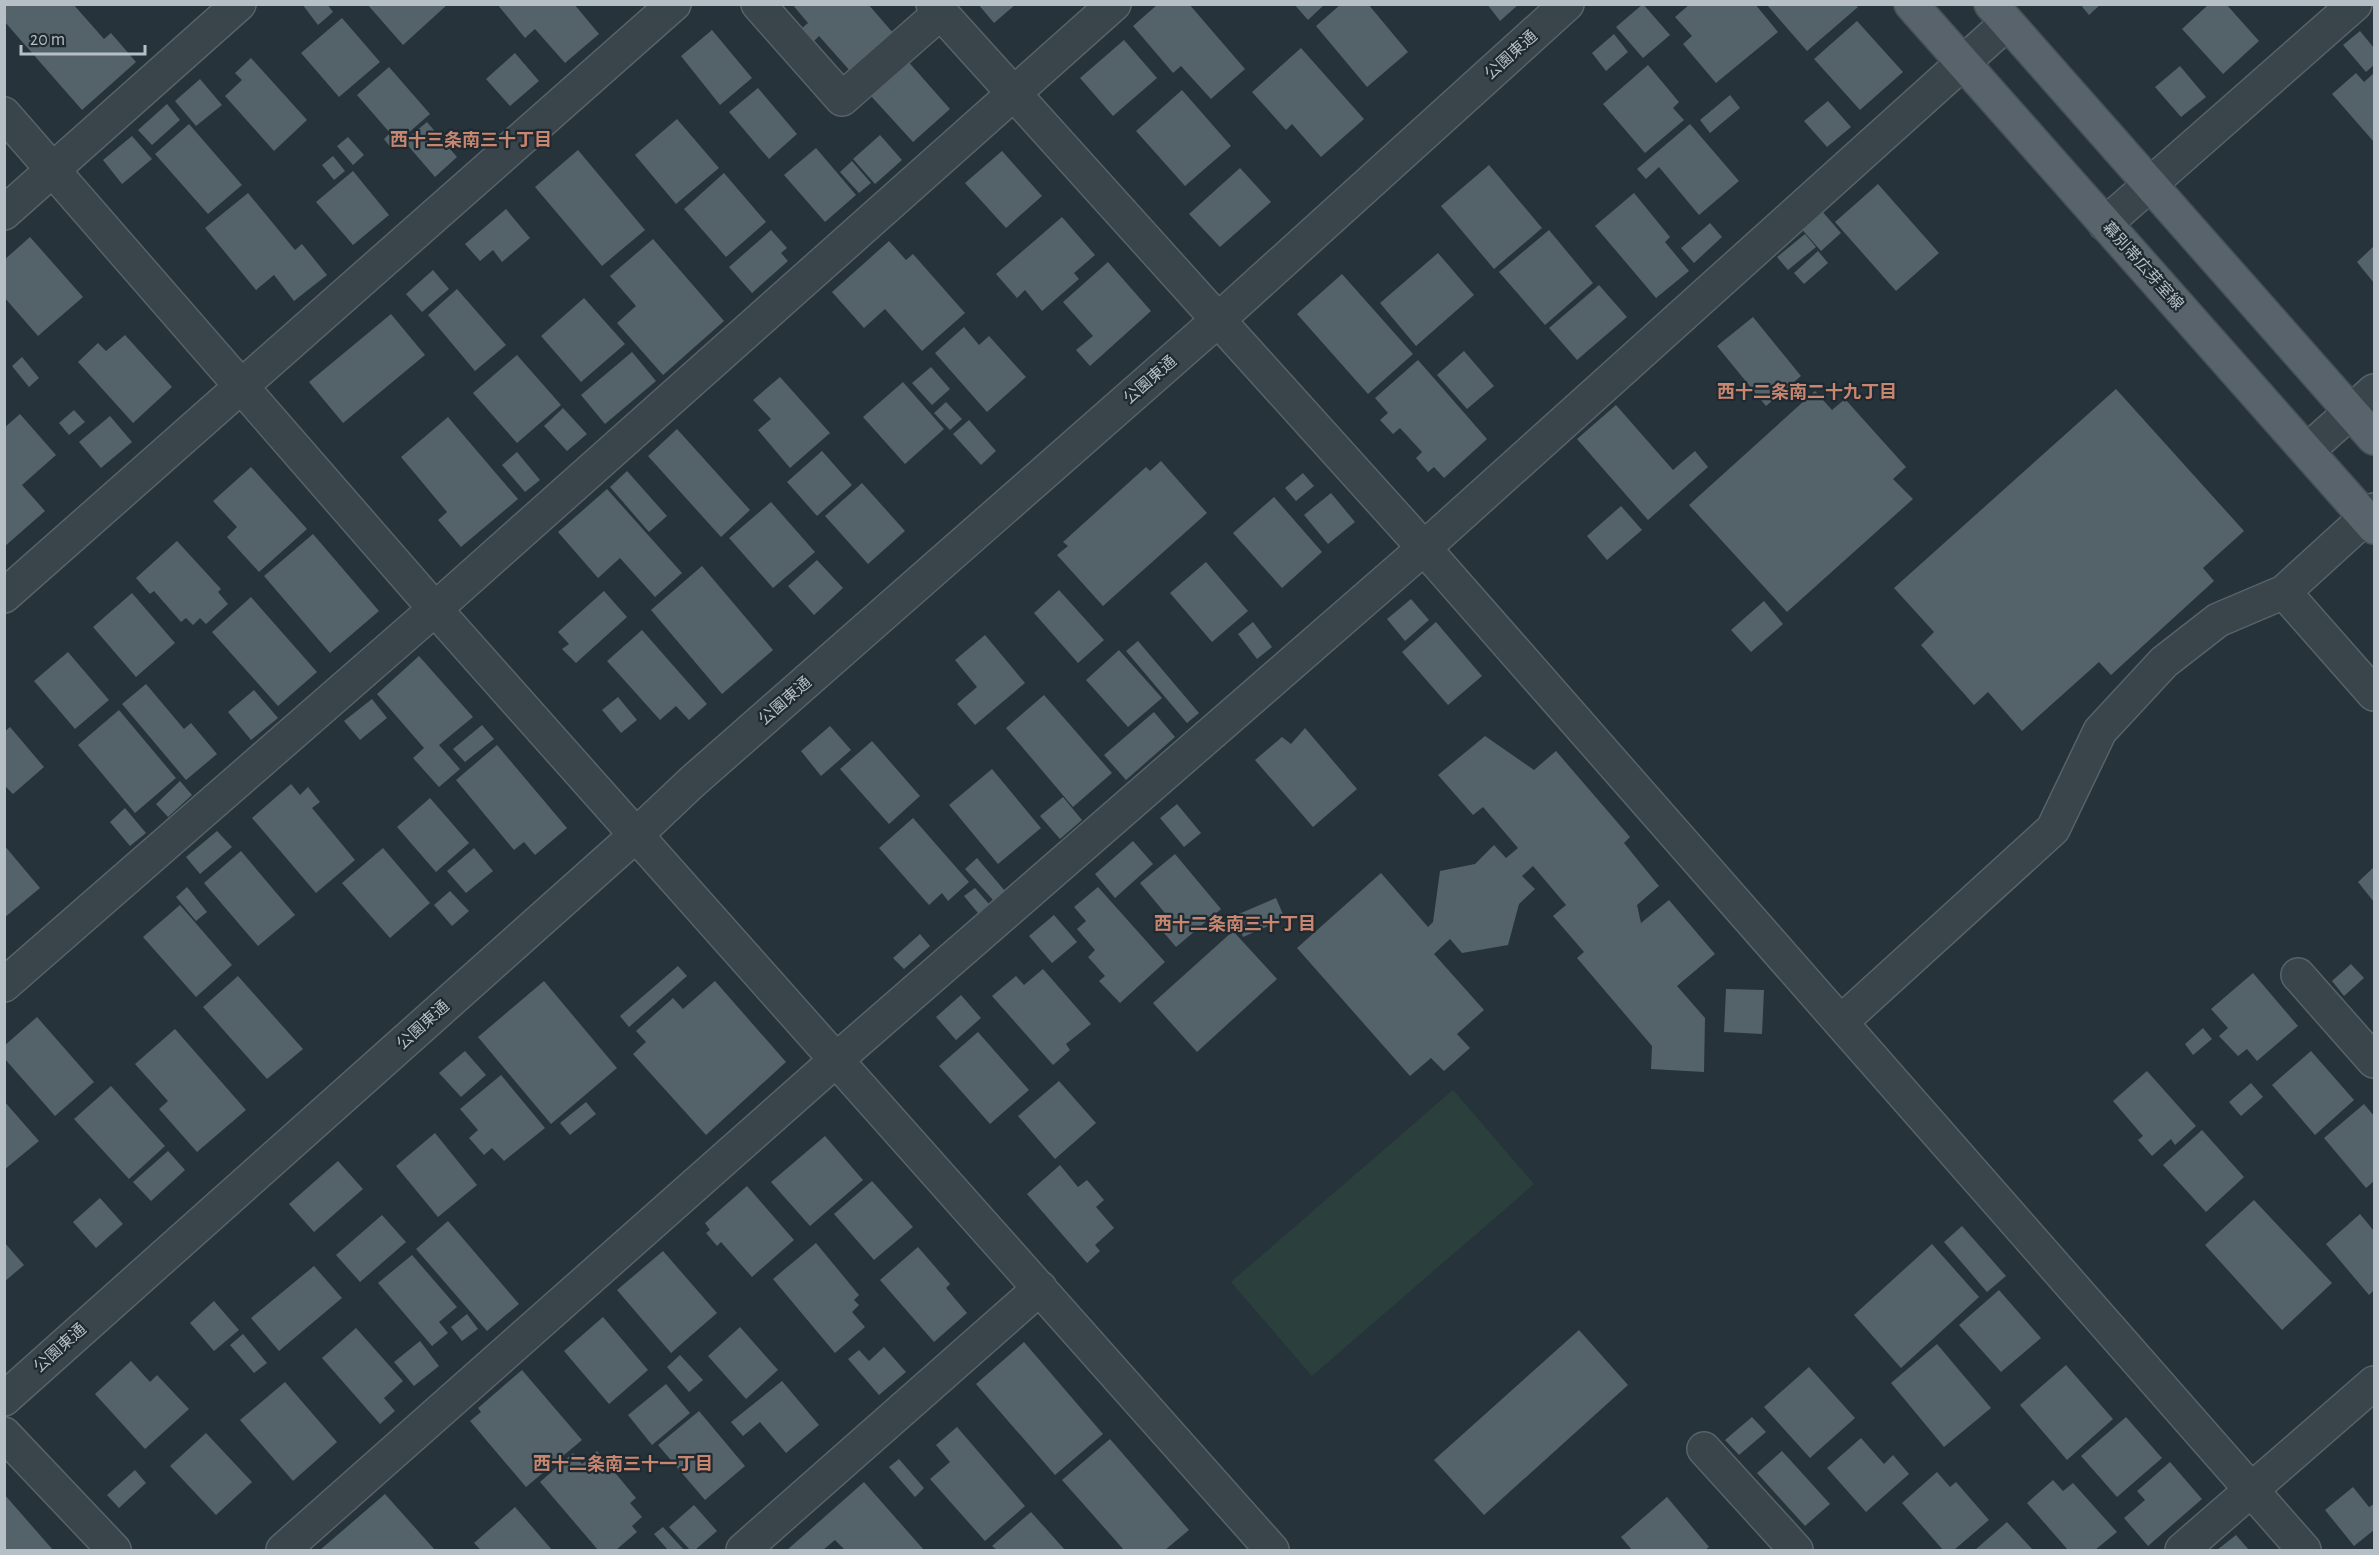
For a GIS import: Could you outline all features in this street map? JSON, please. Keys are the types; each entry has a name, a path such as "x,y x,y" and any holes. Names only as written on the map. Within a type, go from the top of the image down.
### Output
{"main road":[{"name":"幕別帯広芽室線","path":"1911,4 2105,224 2372,518"},
{"path":"1999,14 2150,184 2363,402 2374,438"}],"street":[{"path":"4,213 239,4"},
{"path":"5,594 674,4"},
{"path":"758,4 842,99 936,9 1424,548 2253,1490 2304,1551"},
{"path":"4,985 435,609 1114,4"},
{"name":"公園東通","path":"4,1399 636,835 692,782 1218,320 1567,4"},
{"path":"2105,224 2355,4"},
{"path":"283,1551 836,1060 1424,548 1962,63 1999,14"},
{"path":"4,114 435,609 1040,1288 1258,1546"},
{"path":"2308,450 2363,402"},
{"path":"1841,1022 2053,829 2100,731 2164,662 2218,621 2284,592 2372,518"},
{"path":"2284,592 2374,694"},
{"path":"2298,975 2374,1061"},
{"path":"743,1551 1040,1288"},
{"path":"2182,1551 2374,1383"},
{"path":"4,1434 114,1551"},
{"path":"1704,1449 1796,1551"}],"green space":[{"path":"1453,1090 1534,1184 1312,1376 1231,1282"}],"building":[{"path":"4,4 73,4 104,39 111,33 136,62 82,110 4,21"},
{"path":"302,4 327,4 333,12 318,25"},
{"path":"367,4 448,4 403,45"},
{"path":"497,4 574,4 599,34 565,63 535,29 525,38"},
{"path":"792,4 868,4 894,34 851,72 819,36 813,42 801,29 808,23"},
{"path":"978,4 1016,4 994,23"},
{"path":"1158,4 1189,4 1245,69 1211,99 1181,66 1173,73 1133,26"},
{"path":"1294,4 1325,4 1308,20"},
{"path":"1341,4 1368,4 1408,52 1367,87 1316,26"},
{"path":"1487,4 1519,4 1500,21"},
{"path":"1643,4 1670,35 1643,58 1616,27"},
{"path":"1690,4 1755,4 1778,32 1716,83 1683,44 1692,36 1675,17"},
{"path":"2080,4 2101,4 2089,15"},
{"path":"2209,4 2226,4 2259,41 2223,74 2182,29"},
{"path":"1767,5 1855,5 1858,7 1807,51"},
{"path":"342,18 380,62 339,97 301,53"},
{"path":"1857,21 1903,72 1860,110 1814,59"},
{"path":"712,30 752,78 720,105 681,56"},
{"path":"2360,31 2374,48 2374,65 2366,72 2343,45"},
{"path":"1614,34 1628,52 1606,71 1592,53"},
{"path":"1124,40 1157,78 1113,116 1080,78"},
{"path":"1301,48 1364,119 1321,157 1292,124 1286,130 1252,92"},
{"path":"898,50 950,109 913,142 860,84"},
{"path":"515,53 539,81 510,106 486,79"},
{"path":"251,58 307,120 274,151 225,96 242,80 235,73"},
{"path":"1648,65 1679,102 1673,108 1684,120 1645,153 1603,104"},
{"path":"2180,66 2206,97 2181,117 2155,87"},
{"path":"389,67 430,114 391,148 384,139 390,133 357,95"},
{"path":"2356,73 2364,82 2374,73 2374,142 2332,94"},
{"path":"200,79 222,105 196,126 175,101"},
{"path":"758,88 797,134 769,159 729,112"},
{"path":"1182,90 1231,146 1185,186 1136,131"},
{"path":"1730,95 1740,108 1710,133 1700,120"},
{"path":"1828,101 1851,127 1827,147 1804,121"},
{"path":"167,104 180,120 152,145 138,130"},
{"path":"677,119 719,168 676,204 635,155"},
{"path":"427,122 457,157 435,177 404,141"},
{"path":"189,124 242,185 208,214 155,154"},
{"path":"1690,124 1739,181 1699,215 1659,167 1646,179 1637,169"},
{"path":"880,135 902,160 875,184 853,159"},
{"path":"132,136 152,159 122,184 103,160"},
{"path":"348,137 364,155 353,165 337,146"},
{"path":"816,148 856,195 825,222 784,175"},
{"path":"578,150 645,230 602,266 535,187"},
{"path":"1002,151 1042,196 1006,228 965,183"},
{"path":"333,156 345,171 334,180 322,165"},
{"path":"852,161 871,183 859,193 840,172"},
{"path":"1489,165 1542,228 1494,269 1441,206"},
{"path":"1240,168 1271,202 1220,247 1189,214"},
{"path":"353,171 389,215 353,245 316,202"},
{"path":"724,173 766,222 726,257 684,209"},
{"path":"1878,184 1939,253 1896,291 1835,222"},
{"path":"248,193 295,250 302,244 327,275 294,301 274,275 256,290 205,228"},
{"path":"1634,193 1670,237 1665,242 1689,271 1656,298 1595,226"},
{"path":"506,209 530,238 502,262 493,250 480,261 465,244"},
{"path":"1820,209 1841,233 1821,251 1799,226"},
{"path":"1062,217 1095,255 1074,273 1079,279 1042,311 1025,290 1017,298 996,274"},
{"path":"1710,223 1722,237 1694,263 1681,248"},
{"path":"771,230 787,248 781,253 788,261 752,293 729,267"},
{"path":"1549,230 1593,283 1545,325 1499,272"},
{"path":"1805,234 1816,247 1788,270 1777,257"},
{"path":"30,237 83,297 38,336 4,297 4,260"},
{"path":"653,239 724,321 663,375 617,323 636,306 610,276"},
{"path":"889,241 906,260 913,254 965,313 922,351 885,309 864,328 832,292"},
{"path":"2374,246 2374,283 2357,262"},
{"path":"1818,251 1828,263 1804,284 1794,273"},
{"path":"1438,253 1474,295 1416,346 1380,303"},
{"path":"1108,262 1151,311 1090,366 1076,350 1093,336 1063,302"},
{"path":"433,270 449,289 422,312 406,294"},
{"path":"1342,274 1413,354 1368,394 1297,314"},
{"path":"1599,285 1627,317 1577,360 1549,328"},
{"path":"457,289 506,345 475,371 428,315"},
{"path":"584,298 625,344 581,382 541,336"},
{"path":"391,314 425,355 343,423 309,382"},
{"path":"1753,317 1801,376 1766,406 1717,346"},
{"path":"964,327 979,345 989,336 1026,377 987,412 935,353"},
{"path":"125,335 172,387 133,423 78,362 98,343 106,351"},
{"path":"1464,351 1494,386 1467,409 1437,375"},
{"path":"632,352 656,381 605,424 581,395"},
{"path":"517,355 561,405 517,443 473,393"},
{"path":"22,357 39,378 29,387 12,366"},
{"path":"1418,360 1487,439 1444,478 1434,467 1428,472 1416,458 1422,452 1400,428 1393,434 1380,420 1388,413 1375,398"},
{"path":"931,367 950,389 932,405 912,383"},
{"path":"780,377 830,433 790,468 758,430 771,419 753,400"},
{"path":"903,382 944,429 905,464 863,417"},
{"path":"2116,389 2244,531 2203,568 2214,581 2111,675 2099,662 2022,731 1988,692 1974,705 1921,645 1934,632 1894,588"},
{"path":"1815,391 1832,410 1845,399 1906,467 1893,479 1913,499 1787,612 1689,505"},
{"path":"946,402 962,419 950,430 934,413"},
{"path":"1616,405 1673,470 1695,451 1708,467 1648,520 1577,439"},
{"path":"563,408 587,434 567,451 544,426"},
{"path":"74,410 85,422 69,435 59,423"},
{"path":"20,414 56,455 22,485 45,511 4,547 4,428"},
{"path":"110,416 132,442 101,468 79,442"},
{"path":"448,417 518,499 461,547 438,520 447,512 401,457"},
{"path":"969,420 996,451 981,465 953,434"},
{"path":"677,429 750,510 721,537 648,456"},
{"path":"822,451 852,485 817,516 787,482"},
{"path":"517,452 540,480 525,492 502,465"},
{"path":"1161,461 1207,513 1103,606 1057,555 1068,546 1063,542 1146,467 1150,471"},
{"path":"251,467 307,529 259,572 227,537 237,527 213,501"},
{"path":"627,471 667,516 649,532 610,487"},
{"path":"1303,473 1314,486 1296,501 1285,488"},
{"path":"862,483 905,531 868,564 825,516"},
{"path":"607,489 682,573 655,597 620,558 598,578 558,532"},
{"path":"1331,493 1355,522 1328,544 1304,515"},
{"path":"1274,497 1322,552 1282,588 1233,533"},
{"path":"771,502 815,552 773,588 729,538"},
{"path":"1621,506 1642,530 1607,560 1587,536"},
{"path":"313,534 379,611 330,653 264,576"},
{"path":"177,541 221,589 218,592 228,604 206,624 200,618 193,625 186,618 181,622 154,591 150,594 136,578"},
{"path":"817,560 843,588 814,615 788,586"},
{"path":"1206,562 1248,611 1212,642 1170,593"},
{"path":"702,566 773,650 722,694 651,610"},
{"path":"1059,590 1104,640 1078,663 1034,613"},
{"path":"604,591 627,617 576,663 562,649 569,644 558,632"},
{"path":"132,593 175,643 136,677 93,627"},
{"path":"251,597 317,672 278,706 212,632"},
{"path":"1411,599 1429,620 1405,641 1387,619"},
{"path":"1764,601 1783,624 1751,652 1731,630"},
{"path":"1253,622 1272,647 1257,659 1238,634"},
{"path":"1436,622 1482,676 1448,705 1402,652"},
{"path":"642,630 707,704 689,720 676,706 660,720 607,661"},
{"path":"985,635 1025,683 975,725 957,704 977,687 955,660"},
{"path":"1138,641 1199,713 1187,723 1126,651"},
{"path":"1119,650 1162,698 1128,727 1086,680"},
{"path":"68,652 109,700 75,729 34,681"},
{"path":"419,656 473,717 439,745 460,769 439,787 413,758 424,748 377,694"},
{"path":"146,684 184,729 191,723 217,754 186,780 122,704"},
{"path":"254,690 278,718 251,740 228,712"},
{"path":"1044,695 1112,773 1073,807 1006,728"},
{"path":"618,697 637,720 621,733 602,710"},
{"path":"372,699 387,718 360,740 344,721"},
{"path":"119,710 176,778 135,813 78,745"},
{"path":"1154,712 1175,737 1126,780 1104,755"},
{"path":"482,725 494,739 465,762 453,749"},
{"path":"830,726 851,750 821,776 801,751"},
{"path":"10,727 44,767 13,794 4,785 4,732"},
{"path":"1305,728 1357,789 1313,827 1255,760 1282,737 1291,744"},
{"path":"1485,736 1534,770 1556,751 1630,837 1624,843 1659,886 1637,905 1641,923 1669,900 1715,954 1677,986 1705,1018 1704,1072 1651,1069 1652,1046 1577,958 1584,952 1553,916 1566,905 1533,866 1522,876 1535,889 1519,904 1508,945 1462,953 1450,939 1434,954 1484,1010 1457,1034 1470,1048 1444,1071 1431,1058 1410,1076 1297,948 1381,873 1428,927 1433,922 1440,871 1475,864 1494,845 1506,858 1518,848 1483,807 1473,815 1438,775"},
{"path":"872,741 920,796 889,824 840,769"},
{"path":"497,745 567,828 535,855 524,842 514,850 456,780"},
{"path":"992,769 1041,828 998,864 949,805"},
{"path":"180,781 192,795 168,817 156,804"},
{"path":"291,784 300,795 308,787 320,802 312,808 355,860 316,893 252,818"},
{"path":"1063,797 1082,820 1060,839 1040,816"},
{"path":"430,798 469,843 436,872 397,827"},
{"path":"1177,804 1201,833 1184,847 1160,818"},
{"path":"125,808 146,833 130,846 110,822"},
{"path":"913,818 969,882 948,901 942,893 929,905 879,848"},
{"path":"217,831 232,847 200,874 186,857"},
{"path":"1133,841 1153,864 1115,898 1095,874"},
{"path":"4,845 40,888 4,918"},
{"path":"383,848 430,903 390,938 342,883"},
{"path":"474,848 493,871 466,893 447,871"},
{"path":"241,851 295,915 258,946 204,883"},
{"path":"1175,854 1221,909 1176,947 1159,927 1169,918 1140,883"},
{"path":"977,858 1005,891 994,901 965,869"},
{"path":"2374,867 2374,902 2358,882"},
{"path":"187,887 207,912 196,921 176,897"},
{"path":"1098,887 1165,962 1120,1003 1099,981 1105,976 1088,957 1095,950 1077,929 1086,921 1074,907"},
{"path":"975,888 989,904 978,913 964,896"},
{"path":"450,891 469,911 452,926 434,905"},
{"path":"1276,898 1285,919 1243,937 1234,916"},
{"path":"180,905 232,965 196,997 143,937"},
{"path":"1054,915 1077,942 1052,963 1029,936"},
{"path":"1233,931 1277,979 1197,1052 1153,1003"},
{"path":"920,934 930,946 904,969 893,958"},
{"path":"2351,964 2364,978 2344,996 2332,981"},
{"path":"678,966 687,976 629,1027 620,1016"},
{"path":"1043,969 1091,1024 1066,1044 1070,1050 1053,1065 992,996 1016,976 1024,985"},
{"path":"2253,973 2298,1026 2257,1061 2247,1049 2238,1056 2219,1036 2228,1028 2211,1009"},
{"path":"238,976 303,1049 267,1079 203,1007"},
{"path":"544,981 617,1068 551,1124 478,1037"},
{"path":"715,981 786,1062 706,1135 633,1054 646,1042 636,1031 673,998 683,1009"},
{"path":"1726,989 1764,990 1762,1034 1724,1032"},
{"path":"961,995 981,1018 956,1040 936,1017"},
{"path":"37,1017 94,1082 55,1116 4,1058 4,1046"},
{"path":"2203,1028 2212,1039 2193,1055 2185,1044"},
{"path":"175,1029 246,1110 197,1152 159,1109 168,1101 135,1064"},
{"path":"978,1032 1029,1090 990,1124 939,1066"},
{"path":"465,1051 486,1075 461,1097 439,1073"},
{"path":"2311,1051 2354,1100 2315,1135 2272,1085"},
{"path":"2147,1071 2196,1126 2175,1145 2171,1139 2152,1156 2138,1140 2143,1136 2113,1101"},
{"path":"501,1075 545,1128 504,1161 492,1148 484,1155 469,1138 478,1130 460,1109"},
{"path":"1059,1081 1096,1123 1055,1159 1018,1116"},
{"path":"2251,1083 2263,1097 2241,1116 2229,1102"},
{"path":"111,1086 165,1146 129,1179 74,1119"},
{"path":"4,1101 39,1141 4,1170"},
{"path":"586,1102 596,1114 570,1135 560,1123"},
{"path":"2364,1104 2374,1116 2374,1181 2366,1188 2324,1138"},
{"path":"2202,1130 2244,1177 2206,1212 2163,1165"},
{"path":"435,1133 477,1185 438,1217 396,1166"},
{"path":"825,1136 863,1180 810,1226 771,1182"},
{"path":"168,1151 185,1170 151,1201 133,1182"},
{"path":"338,1161 363,1189 314,1232 289,1204"},
{"path":"1060,1165 1078,1187 1087,1180 1104,1200 1096,1207 1114,1228 1095,1245 1100,1251 1087,1263 1027,1194"},
{"path":"872,1181 913,1227 874,1260 834,1214"},
{"path":"747,1186 794,1240 752,1277 721,1242 717,1246 706,1233 710,1230 705,1223"},
{"path":"100,1198 123,1224 96,1248 73,1222"},
{"path":"2254,1200 2332,1283 2282,1330 2205,1245"},
{"path":"2360,1214 2374,1231 2374,1290 2369,1295 2326,1244"},
{"path":"382,1215 406,1242 360,1282 336,1255"},
{"path":"448,1221 519,1304 487,1331 416,1249"},
{"path":"1962,1226 2006,1276 1987,1292 1944,1242"},
{"path":"4,1242 24,1265 4,1282"},
{"path":"816,1243 859,1295 854,1300 859,1305 852,1312 865,1327 835,1353 773,1279"},
{"path":"1932,1244 1979,1297 1901,1368 1854,1315"},
{"path":"918,1247 950,1284 946,1288 967,1313 934,1342 880,1280"},
{"path":"663,1251 717,1313 671,1353 617,1290"},
{"path":"412,1255 457,1307 439,1322 448,1333 432,1346 378,1283"},
{"path":"314,1266 342,1298 279,1351 251,1318"},
{"path":"1999,1290 2041,1338 2001,1372 1959,1325"},
{"path":"214,1301 239,1330 214,1351 190,1323"},
{"path":"467,1314 478,1329 462,1341 451,1327"},
{"path":"603,1317 648,1370 609,1404 564,1351"},
{"path":"740,1327 778,1370 746,1399 708,1356"},
{"path":"356,1328 403,1381 384,1398 395,1411 380,1424 322,1358"},
{"path":"1579,1330 1628,1385 1484,1515 1434,1460"},
{"path":"243,1334 267,1363 254,1373 230,1345"},
{"path":"420,1341 439,1366 414,1386 394,1362"},
{"path":"1024,1342 1103,1434 1055,1475 976,1384"},
{"path":"1937,1344 1991,1408 1944,1447 1891,1383"},
{"path":"884,1347 906,1372 879,1395 848,1359 859,1350 869,1361"},
{"path":"680,1355 703,1380 689,1392 667,1367"},
{"path":"131,1361 150,1382 157,1375 189,1409 145,1449 95,1394"},
{"path":"2066,1365 2113,1419 2067,1460 2020,1405"},
{"path":"1809,1367 1855,1418 1810,1458 1764,1407"},
{"path":"522,1370 582,1440 526,1487 470,1421 481,1412 478,1408"},
{"path":"782,1381 819,1425 786,1453 760,1422 743,1436 731,1422"},
{"path":"285,1382 337,1442 293,1481 240,1420"},
{"path":"666,1384 690,1413 652,1445 628,1415"},
{"path":"699,1411 745,1466 705,1500 658,1445"},
{"path":"1752,1417 1766,1432 1739,1455 1725,1440"},
{"path":"2126,1417 2162,1458 2117,1497 2081,1456"},
{"path":"957,1427 1025,1506 985,1541 930,1479 950,1462 936,1445"},
{"path":"206,1433 252,1482 216,1515 170,1466"},
{"path":"1861,1438 1884,1464 1893,1455 1909,1474 1866,1512 1827,1468"},
{"path":"1110,1439 1189,1530 1165,1550 1124,1550 1062,1480"},
{"path":"597,1451 636,1498 630,1503 642,1517 632,1526 637,1532 616,1550 598,1550 540,1482 573,1453 582,1464"},
{"path":"1782,1451 1830,1504 1805,1526 1757,1473"},
{"path":"899,1459 924,1488 915,1497 889,1467"},
{"path":"2170,1462 2202,1499 2148,1546 2124,1518 2145,1500 2137,1491"},
{"path":"135,1470 146,1483 119,1508 107,1495"},
{"path":"1937,1472 1950,1487 1956,1482 1989,1520 1954,1550 1943,1550 1902,1503"},
{"path":"2053,1480 2063,1491 2073,1483 2117,1532 2095,1550 2068,1550 2027,1503"},
{"path":"864,1482 924,1550 845,1550 835,1540 823,1550 787,1550"},
{"path":"2353,1487 2369,1507 2374,1504 2374,1530 2354,1546 2325,1510"},
{"path":"4,1494 53,1550 4,1550"},
{"path":"385,1494 435,1550 320,1550"},
{"path":"1667,1497 1709,1547 1705,1550 1632,1550 1621,1537"},
{"path":"694,1505 717,1531 695,1550 690,1550 669,1527"},
{"path":"515,1507 552,1550 481,1550 474,1543"},
{"path":"1031,1512 1065,1550 997,1550 992,1546"},
{"path":"2007,1522 2033,1550 1975,1550"},
{"path":"663,1527 684,1550 668,1550 654,1534"},
{"path":"2236,1535 2249,1550 2217,1550"}],"district":[{"name":"西十三条南三十丁目","path":"471,141"},
{"name":"西十二条南二十九丁目","path":"1807,393"},
{"name":"西十二条南三十丁目","path":"1235,925"},
{"name":"西十二条南三十一丁目","path":"623,1465"}]}
